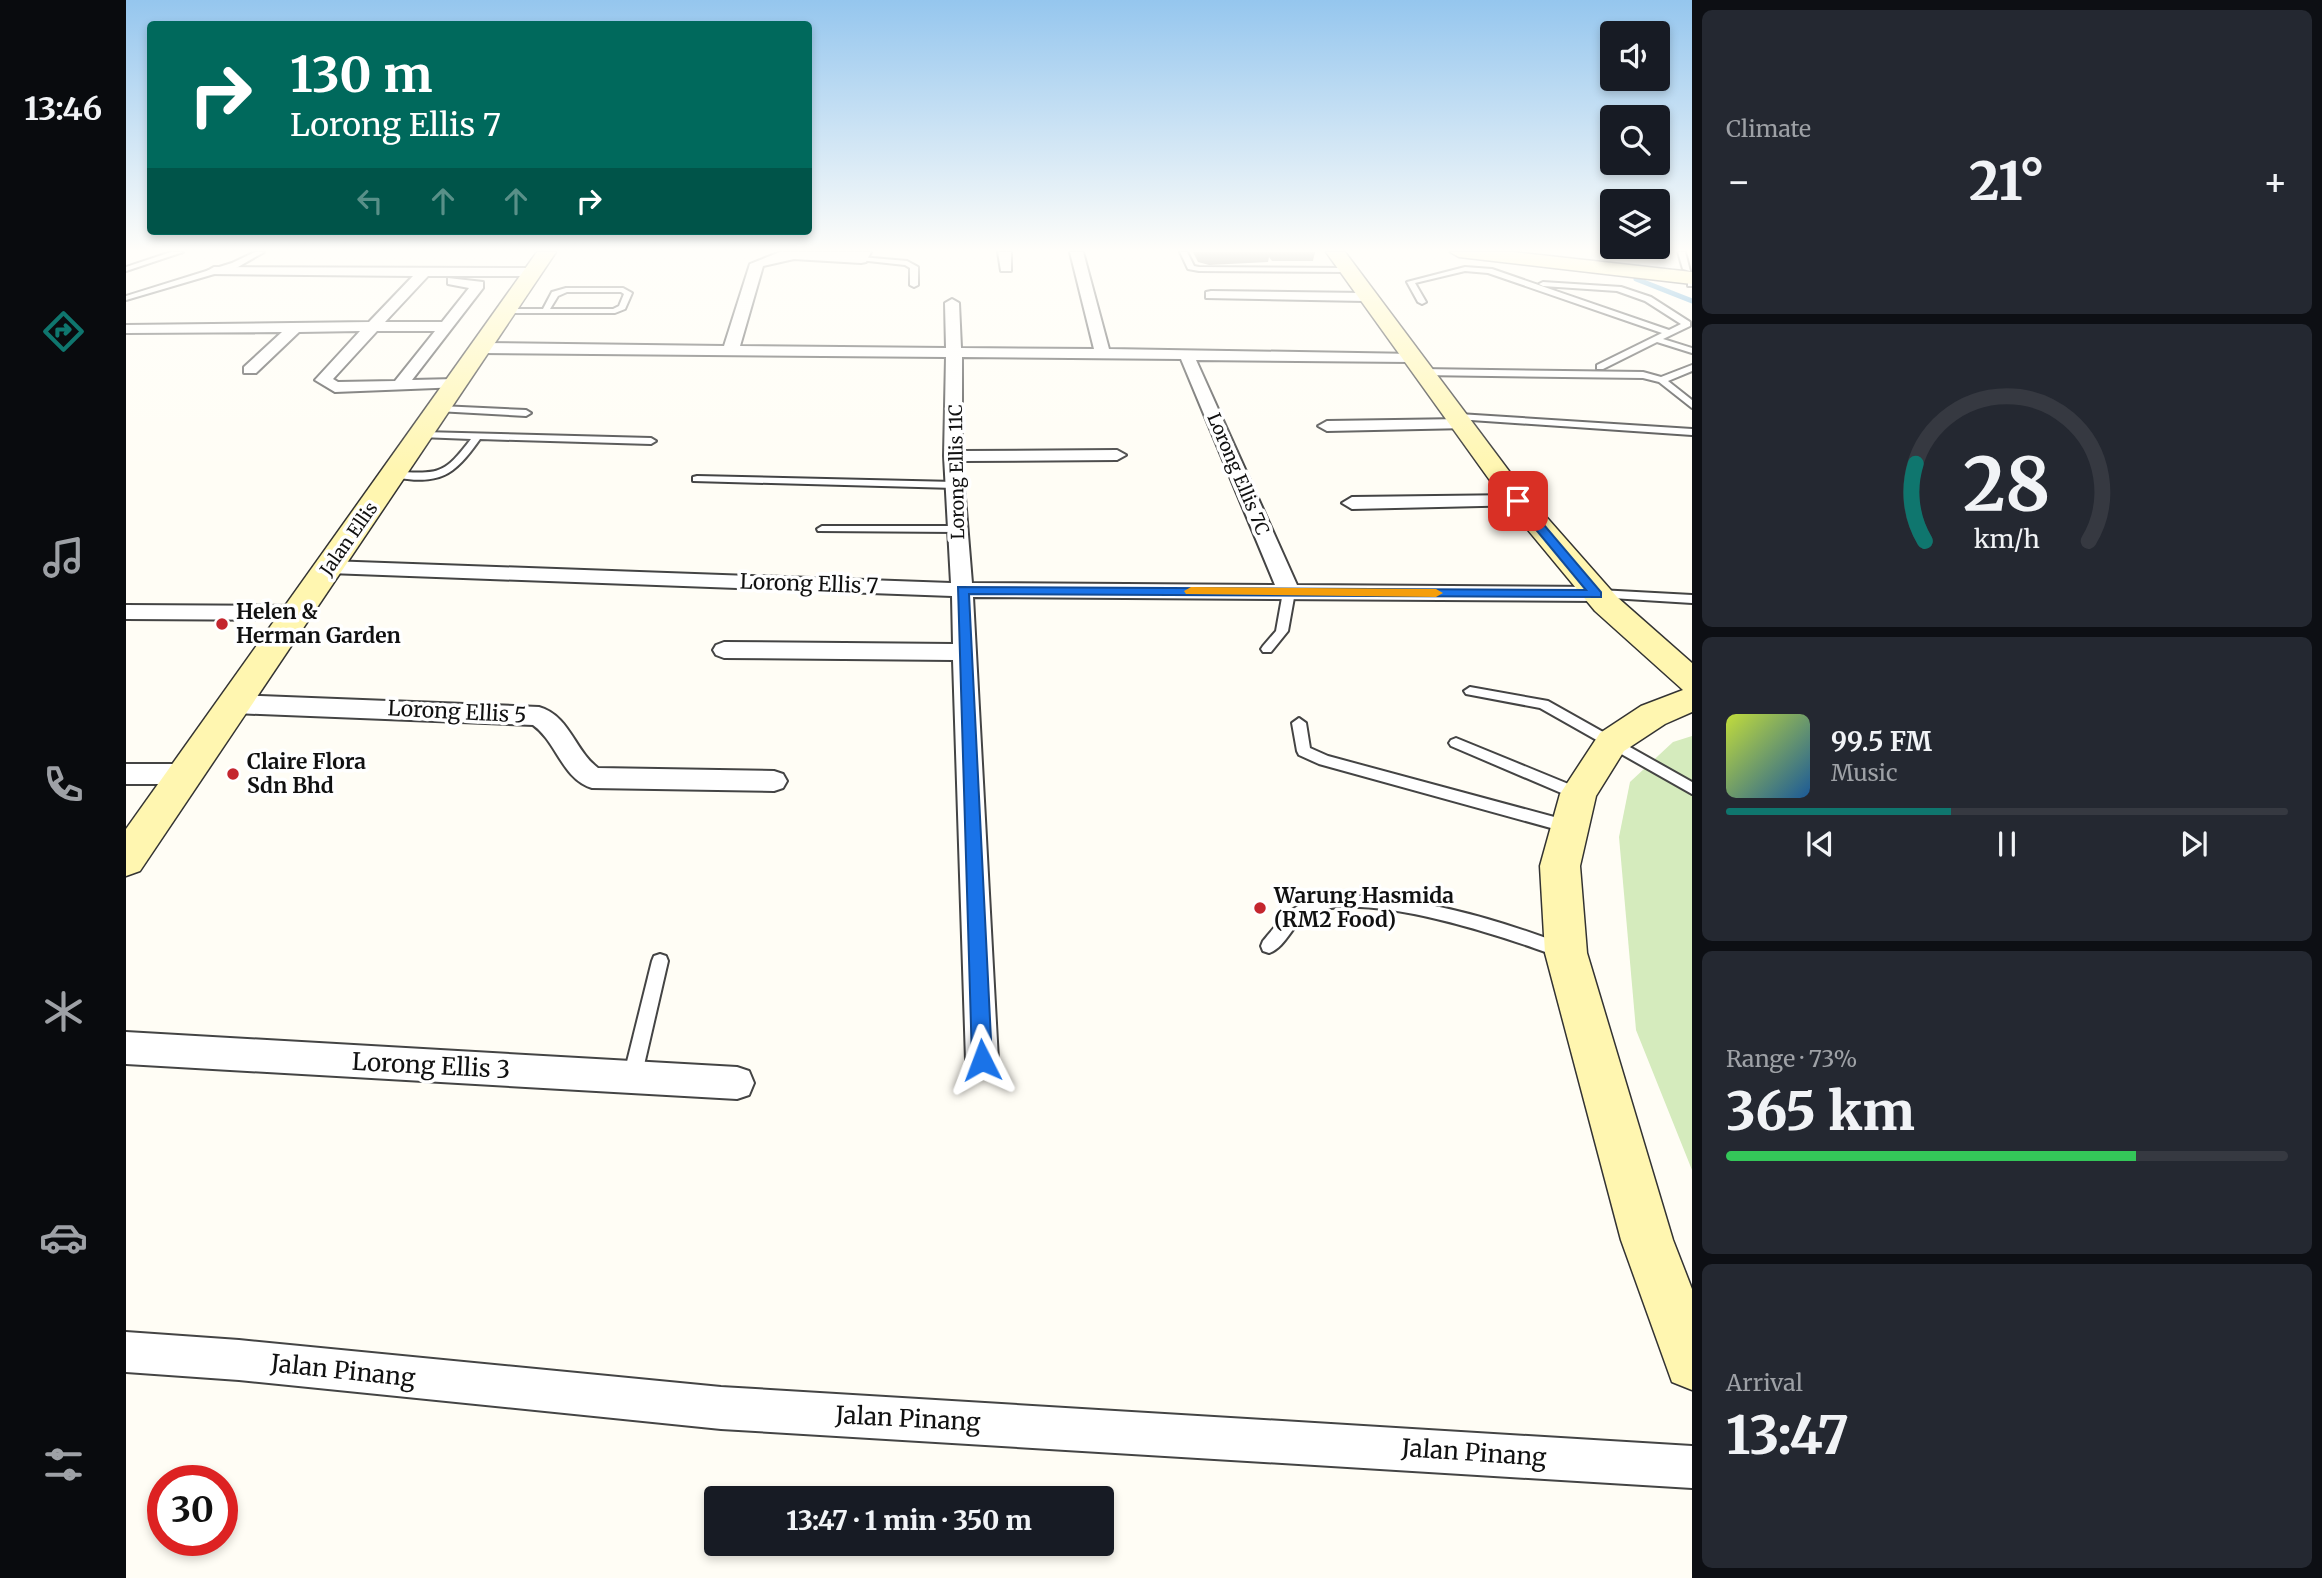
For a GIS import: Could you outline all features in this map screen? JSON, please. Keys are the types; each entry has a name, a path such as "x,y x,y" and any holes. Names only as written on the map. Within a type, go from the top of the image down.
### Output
{"main road":[{"name":"Jalan Ellis","path":"126,860 497,326"},
{"path":"1387,326 1461,421 1518,501 1597,594 1692,681"},
{"path":"1692,699 1653,715 1612,742 1574,811 1560,866 1566,953 1647,1240 1692,1362"}],"street":[{"path":"126,329 446,326"},
{"path":"401,384 446,326"},
{"path":"730,352 738,326"},
{"name":"Lorong Ellis 11C","path":"953,326 953,456 962,590 982,1060"},
{"path":"1095,326 1103,355"},
{"path":"250,369 296,327"},
{"path":"375,327 323,380 335,387 455,384"},
{"path":"482,348 1188,356 1415,365"},
{"name":"Lorong Ellis 7C","path":"1188,356 1289,592"},
{"path":"1327,426 1461,421"},
{"path":"953,456 1117,455"},
{"path":"1352,503 1518,501"},
{"name":"Lorong Ellis 7","path":"329,567 962,590 1597,594"},
{"path":"126,612 298,613"},
{"path":"724,650 963,652"},
{"name":"Lorong Ellis 5","path":"234,704 511,712 539,716 553,725 568,744 579,769 592,778 774,781"},
{"path":"126,774 185,774"},
{"name":"Lorong Ellis 3","path":"126,1048 737,1083"},
{"name":"Jalan Pinang","path":"126,1352 239,1360 721,1408 1692,1467"}],"lane":[{"path":"1648,326 1667,332"},
{"path":"1600,367 1683,326"},
{"path":"1655,339 1692,351"},
{"path":"1415,365 1643,375 1662,380 1692,404"},
{"path":"1662,380 1692,368"},
{"path":"440,409 526,413"},
{"path":"1461,421 1692,432"},
{"path":"423,435 651,441"},
{"path":"395,475 442,475 451,472 477,437"},
{"path":"696,479 955,485"},
{"path":"822,529 957,528"},
{"path":"1267,649 1279,640 1285,627 1289,592"},
{"path":"1597,594 1692,599"},
{"path":"1470,691 1543,704 1692,789"},
{"path":"1299,723 1304,751 1324,760 1574,811"},
{"path":"1456,743 1574,811"},
{"path":"1269,946 1292,919 1306,908 1332,900 1416,909 1526,936 1566,953"},
{"path":"632,1078 660,961"}],"green space":[{"path":"1692,736 1692,1170 1636,1030 1619,837 1630,782 1673,742"}],"slow traffic":[{"path":"1191,591 1436,593"}],"place":[{"name":"Helen & Herman Garden","path":"222,624"},
{"name":"Claire Flora Sdn Bhd","path":"233,774"},
{"name":"Warung Hasmida (RM2 Food)","path":"1260,908"}],"route":[{"path":"982,1060 962,590 1597,594 1518,501"}]}
